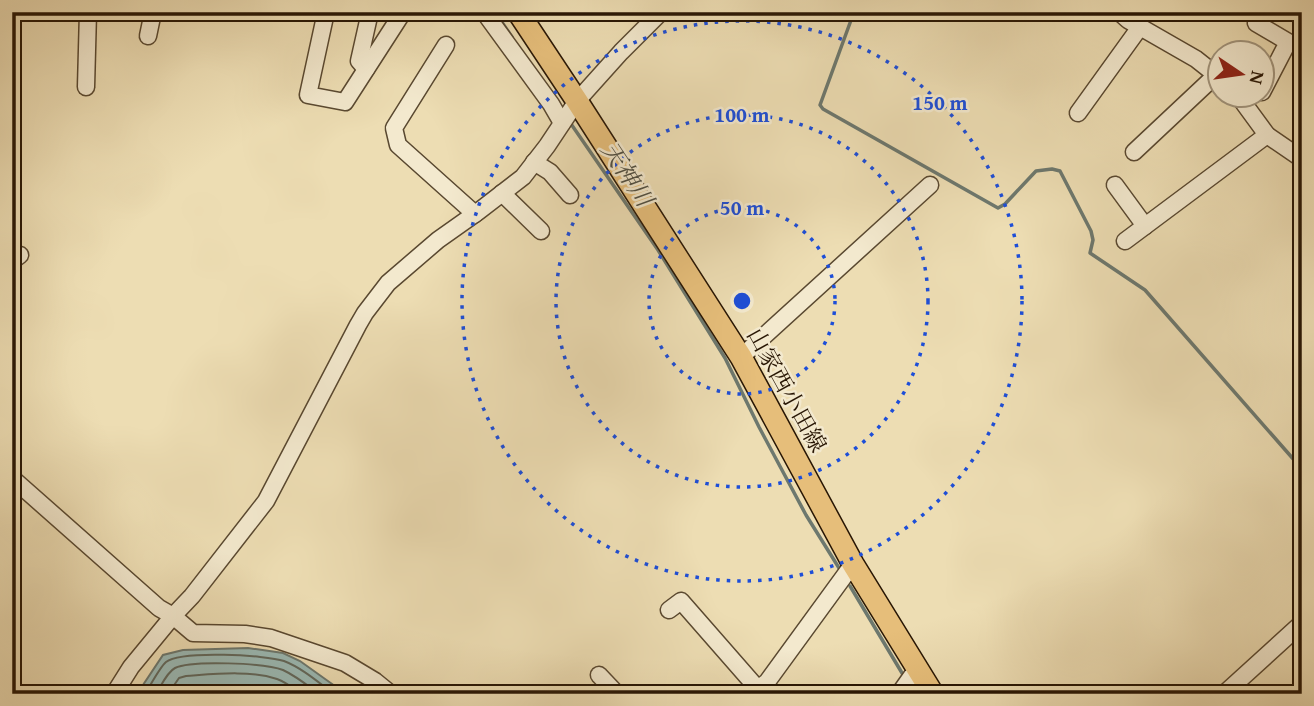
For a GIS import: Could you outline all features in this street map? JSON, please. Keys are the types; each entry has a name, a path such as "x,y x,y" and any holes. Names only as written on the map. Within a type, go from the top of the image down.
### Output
{"main road":[{"name":"山家西小田線","path":"518,12 741,357 853,564 933,694"}],"street":[{"path":"86,87 88,12"},
{"path":"148,36 153,12"},
{"path":"326,12 308,95 345,102 403,12"},
{"path":"366,69 359,61 370,12"},
{"path":"484,12 562,123"},
{"path":"114,694 131,667 266,501 365,313 388,283 438,240 523,177 578,101 661,12"},
{"path":"1119,12 1206,67"},
{"path":"1256,23 1288,42 1276,65"},
{"path":"1078,113 1140,27"},
{"path":"446,45 394,128 398,145 475,214"},
{"path":"1134,152 1206,88"},
{"path":"1247,108 1267,135 1302,159"},
{"path":"1251,113 1254,108"},
{"path":"1125,241 1267,135"},
{"path":"534,162 550,172 570,195"},
{"path":"741,357 930,185"},
{"path":"1115,185 1145,226"},
{"path":"502,193 541,231"},
{"path":"12,478 159,608 192,633 245,634 271,638 345,663 376,681 391,694"},
{"path":"669,610 681,601 755,691 767,682 853,564"},
{"path":"1224,694 1302,623"},
{"path":"899,694 919,671"},
{"path":"599,675 617,694"}],"water":[{"path":"248,648 283,653 300,661 346,694 137,694 163,655 183,650"}],"waterway":[{"name":"天神川","path":"495,12 512,37"},
{"path":"854,12 820,105 823,109 998,208 1036,171 1060,171 1091,231 1093,240 1090,253 1145,290 1302,469"},
{"name":"天神川","path":"569,121 658,250 725,358 806,515 839,568"},
{"path":"850,586 902,673"}]}
